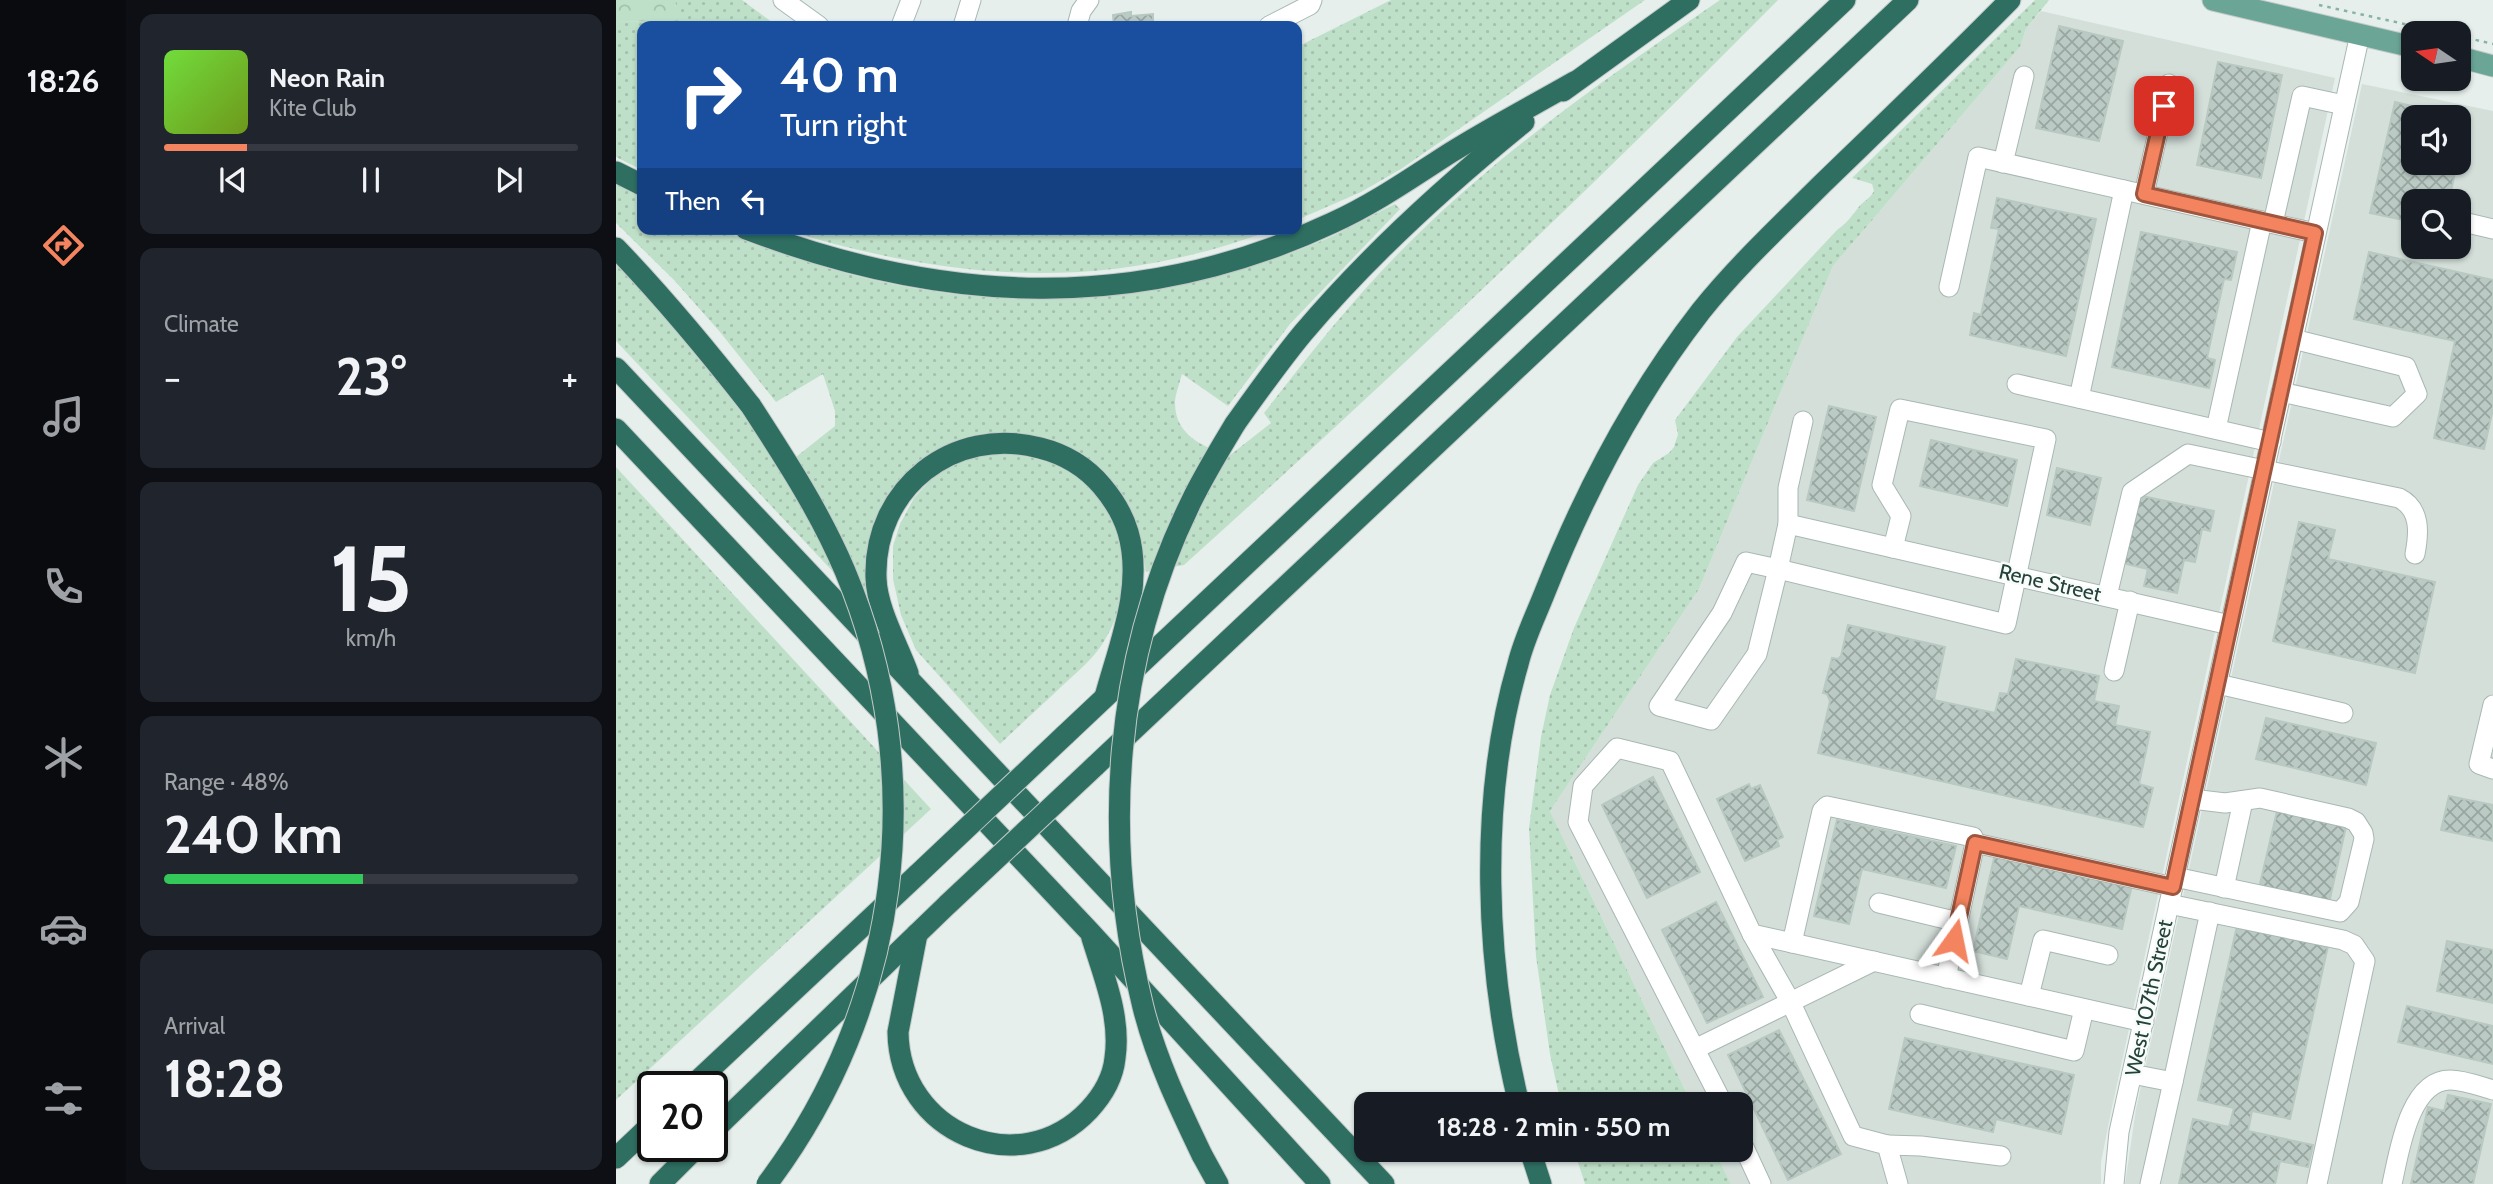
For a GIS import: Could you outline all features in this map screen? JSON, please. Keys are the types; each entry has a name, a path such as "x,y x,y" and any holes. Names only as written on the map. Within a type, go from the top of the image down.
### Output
{"highway":[{"path":"1219,1184 1202,1155 1161,1063 1144,1009 1130,946 1121,874 1119,801 1128,704 1138,649 1162,572 1191,502 1235,424 1303,333 1362,268 1464,171 1574,82 1689,0"},
{"path":"728,1117 948,904 1908,0"},
{"path":"708,1071 1844,1"},
{"path":"1517,1092 1496,966 1492,880 1495,787 1500,746 1518,662 1581,506 1628,416 1702,311 1762,243 2004,6"},
{"path":"1302,234 1372,203 1450,153 1574,82"},
{"path":"616,172 637,182"},
{"path":"764,235 843,262 883,272 1001,288 1063,288 1153,279 1229,262 1300,235"},
{"path":"616,247 685,323 751,406 801,483 845,570 860,609 883,694 890,749 894,842 883,926 859,1015 825,1091 804,1130 767,1184"},
{"path":"616,368 1384,1184"},
{"path":"616,429 1090,932 1320,1184"},
{"path":"912,683 878,595 878,547 889,515 909,485 937,461 975,446 1013,443 1048,450 1081,466 1111,496 1128,531 1133,566 1131,600 1105,697"},
{"path":"917,934 898,1032 898,1047 906,1077 921,1102 944,1126 978,1142 1018,1147 1054,1137 1083,1117 1101,1096 1111,1075 1115,1061 1116,1027 1090,932"},
{"path":"616,1158 637,1138"},
{"path":"660,1184 682,1162"},
{"path":"1534,1162 1541,1184"}],"main road":[{"path":"2213,0 2401,44"},
{"path":"2471,60 2493,66"}],"street":[{"path":"783,0 812,21"},
{"path":"903,21 911,0"},
{"path":"965,21 971,0"},
{"path":"1079,21 1089,0"},
{"path":"1279,21 1310,5 1312,0"},
{"name":"West 107th Street","path":"2114,1184 2119,1132 2360,34"},
{"path":"1997,161 2024,76"},
{"path":"2144,194 2169,84"},
{"path":"2216,429 2267,222 2302,96 2344,105"},
{"path":"1950,287 1978,157 2315,233"},
{"path":"2079,398 2124,190"},
{"path":"2471,223 2493,229"},
{"path":"2281,393 2393,417 2417,394 2406,366 2293,339"},
{"path":"2017,384 2271,442"},
{"path":"1803,421 1788,488 1788,524 1778,569 1757,654 1711,720 1659,706 1722,613 1746,562 1778,569 2006,624 2046,439 1900,409 1882,485 1900,516 1893,548"},
{"path":"2107,596 2132,492 2188,454 2399,498 2407,502 2419,531 2415,554"},
{"name":"Rene Street","path":"1788,524 2230,625"},
{"path":"2114,671 2130,601"},
{"path":"2218,684 2343,713"},
{"path":"2493,705 2479,764 2493,769"},
{"path":"1717,1092 1578,822 1583,786 1617,748 1670,761 1752,933 1790,1001 1853,1136 1888,1146 1921,1146 2001,1156"},
{"path":"1975,843 2173,889 2224,888 2340,912 2349,902 2364,839 2360,828 2348,818 2260,798 2215,803 2192,799"},
{"path":"2224,888 2243,801"},
{"path":"1788,942 1822,811 1827,806 1973,837 1975,843 1946,978"},
{"path":"2173,889 2210,912 2343,940 2354,946 2365,961 2317,1184"},
{"path":"1879,903 1958,922"},
{"path":"2150,1184 2210,912"},
{"path":"1752,933 2144,1022"},
{"path":"2029,996 2043,940 2108,955"},
{"path":"1695,1049 1874,961"},
{"path":"1920,1014 2074,1051 2084,1009"},
{"path":"2132,1074 2173,1082"},
{"path":"2392,1184 2408,1123 2419,1095 2430,1086 2448,1080 2493,1090"},
{"path":"1888,1146 1898,1184"},
{"path":"1751,1162 1761,1184"}],"path":[{"path":"2311,3 2401,23"},
{"path":"2471,39 2493,44"}],"shaded area":[{"path":"2041,11 2335,78 2111,1112 2101,1162 2101,1184 1731,1184 1720,1162 1753,1162 1753,1092 1686,1092 1550,811 1699,589 1833,266 2020,47 2026,29"},
{"path":"2362,84 2464,105 2401,105 2401,175 2471,175 2471,106 2493,111 2493,1184 2125,1184 2136,1109"}],"green space":[{"path":"616,0 675,0 678,21 616,21"},
{"path":"675,0 742,0 770,21 677,21"},
{"path":"1391,0 1645,0 1401,169 1361,192 1302,218 1302,44"},
{"path":"1720,0 1778,0 1485,287 1184,565 1146,572 1135,525 1121,493 1099,468 1080,454 1034,437 986,433 964,438 944,447 935,457 871,551 866,565 866,594 838,577 616,341 616,264 661,312 703,363 782,468 835,426 835,411 823,374 776,402 674,280 616,223 616,184 637,194 637,235 733,235 801,260 878,281 988,297 1043,299 1099,296 1208,278 1314,244 1395,204 1400,209 1290,324 1228,406 1182,374 1175,401 1179,423 1192,438 1229,456 1271,423 1264,413 1356,299 1417,235 1525,141"},
{"path":"2035,0 2049,0 2026,29 2020,47 1833,266 1699,589 1550,811 1686,1092 1558,1092 1536,956 1529,828 1541,737 1550,695 1574,628 1638,485 1653,463 1674,447 1678,434 1675,420 1737,337 1872,194 1872,184 1852,178"},
{"path":"616,21 637,21 637,168 616,157"},
{"path":"803,235 1255,235 1211,250 1149,264 1088,271 1028,273 967,269 845,247"},
{"path":"1007,453 1053,464 1068,470 1088,484 1104,503 1115,524 1122,548 1123,573 1121,598 1114,622 1099,649 1000,744 916,650 901,615 893,579 893,546 900,524 914,498 936,474 969,458"},
{"path":"616,467 931,809 647,1071 637,1071 637,1081 616,1100"},
{"path":"1578,1162 1720,1162 1731,1184 1585,1184"}],"building":[{"path":"1131,12 1131,16 1153,14 1153,21 1114,21 1113,15"},
{"path":"2059,26 2123,41 2099,141 2036,128"},
{"path":"2218,62 2282,75 2261,178 2197,165"},
{"path":"2395,102 2408,105 2401,105 2401,175 2454,175 2452,189 2401,189 2401,219 2370,213"},
{"path":"1997,198 2096,219 2066,356 1970,335 1974,313 1981,315 1999,229 1991,228"},
{"path":"2141,232 2237,252 2231,280 2224,279 2207,358 2215,360 2209,388 2112,367"},
{"path":"2369,252 2493,280 2493,409 2484,449 2434,438 2455,341 2354,319"},
{"path":"1829,406 1876,417 1854,511 1807,500"},
{"path":"1931,440 2017,460 2007,506 1920,486"},
{"path":"2057,468 2101,478 2090,525 2047,515"},
{"path":"2137,495 2214,511 2210,531 2202,529 2195,562 2184,560 2177,593 2144,586 2148,569 2122,563"},
{"path":"2299,522 2335,530 2328,559 2435,582 2415,673 2273,641"},
{"path":"1848,625 1945,647 1934,700 1995,713 2000,693 2008,694 2016,659 2099,676 2094,701 2119,706 2115,725 2150,732 2139,784 2153,788 2143,827 1818,753 1830,701 1827,694 1823,693 1832,658 1838,659 1841,656"},
{"path":"2266,718 2376,743 2366,785 2256,759"},
{"path":"1653,777 1700,872 1647,898 1602,805"},
{"path":"1749,784 1751,789 1760,785 1783,837 1777,840 1779,846 1745,861 1717,799"},
{"path":"2449,796 2493,805 2493,841 2441,830"},
{"path":"2278,807 2347,822 2329,903 2259,888"},
{"path":"1837,820 1956,846 1946,888 1862,869 1849,924 1814,916"},
{"path":"1995,854 2132,885 2122,929 2019,906 2007,959 1973,951"},
{"path":"1716,902 1763,997 1707,1023 1662,930"},
{"path":"2237,926 2328,946 2290,1119 2252,1111 2248,1131 2313,1145 2308,1167 2280,1161 2275,1184 2179,1184 2193,1119 2229,1127 2234,1108 2198,1100"},
{"path":"2447,941 2493,950 2493,1003 2437,991"},
{"path":"2407,1006 2493,1026 2493,1064 2398,1042"},
{"path":"1779,1030 1841,1154 1788,1180 1753,1107 1753,1092 1746,1092 1728,1055"},
{"path":"1905,1038 2074,1075 2061,1134 1996,1119 1993,1132 1889,1109"},
{"path":"2448,1095 2491,1104 2473,1184 2411,1184 2428,1107 2444,1111"}],"route":[{"path":"1954,940 1975,843 2173,887 2315,233 2144,194 2164,106"}]}
